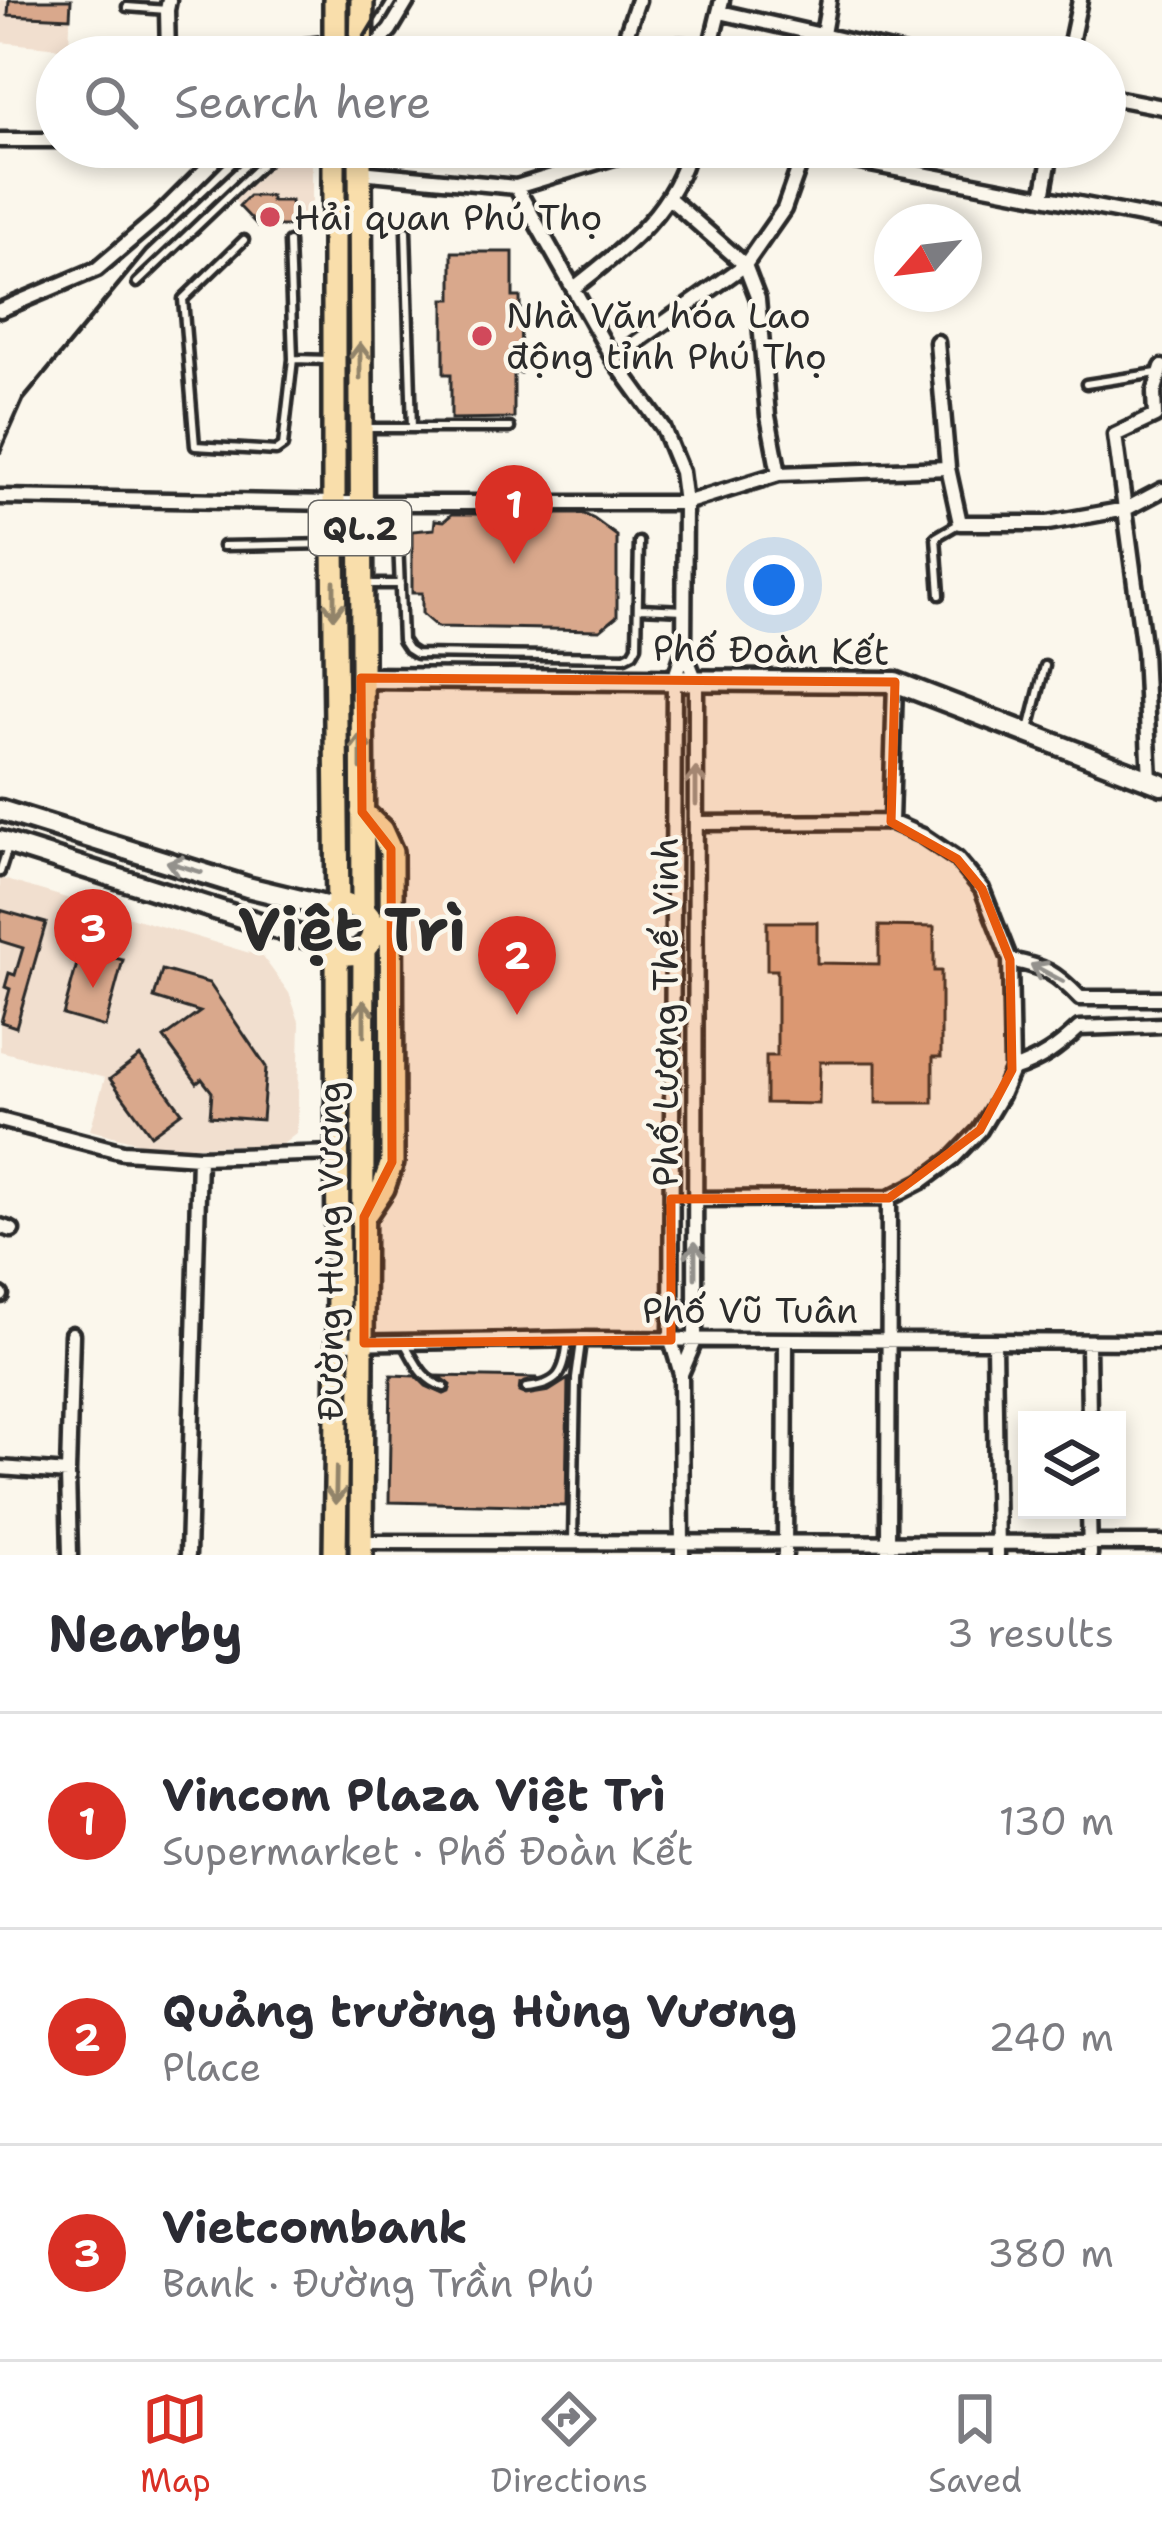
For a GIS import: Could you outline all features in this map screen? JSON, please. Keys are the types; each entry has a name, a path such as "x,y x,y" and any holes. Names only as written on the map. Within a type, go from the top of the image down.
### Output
{"main road":[{"path":"333,36 335,0"},
{"path":"362,0 363,36"},
{"name":"QL.2","path":"334,168 338,909 326,926 334,948"},
{"name":"QL.2","path":"360,168 362,910 373,929 364,948"},
{"path":"362,812 381,830 392,852 393,979 392,1162 364,1216"},
{"path":"338,909 362,910"},
{"path":"334,948 350,953 364,948"},
{"name":"Đường Hùng Vương","path":"334,948 335,1555"},
{"name":"Đường Hùng Vương","path":"361,1548 364,948"}],"street":[{"path":"384,36 408,0"},
{"path":"624,36 638,0"},
{"path":"822,36 829,0"},
{"path":"1072,36 1080,0"},
{"path":"168,5 168,36"},
{"path":"713,36 721,6 819,36"},
{"path":"1126,99 1162,107"},
{"path":"0,140 36,140"},
{"path":"0,310 97,269 207,168"},
{"path":"360,172 516,188 580,168"},
{"path":"574,288 617,254 670,199 684,168"},
{"path":"613,359 745,265 784,209 799,168"},
{"path":"900,168 1162,220"},
{"path":"1043,197 1048,168"},
{"name":"Phố Lương Thế Vinh","path":"516,188 613,359 663,428 681,472 685,503 684,650 674,680 671,1340 681,1375 682,1548"},
{"path":"670,199 745,265 758,299 778,474"},
{"path":"937,342 949,467 960,523 1048,524 1126,509 1162,490"},
{"path":"1156,783 1115,435 1155,416 1154,393 1161,370"},
{"path":"0,497 685,503 778,474 949,467"},
{"name":"Phố Lương Thế Vinh","path":"681,1375 695,1341 696,680 684,650"},
{"name":"Phố Đoàn Kết","path":"361,678 895,682 1156,783"},
{"path":"890,821 895,682"},
{"path":"0,811 338,909"},
{"path":"695,1199 889,1198 953,1158 980,1130 1012,1070 1010,960 982,889 957,860 923,836 890,821 696,823"},
{"path":"4,843 334,948"},
{"path":"1010,960 1057,974 1080,998 1079,1028"},
{"path":"1080,998 1162,998"},
{"path":"672,1011 695,1012"},
{"path":"1012,1070 1036,1062 1079,1028 1162,1025"},
{"path":"0,1120 123,1152 199,1156 337,1153"},
{"path":"188,1555 199,1156"},
{"path":"888,1549 889,1198"},
{"path":"70,1555 72,1334"},
{"name":"Phố Vũ Tuân","path":"338,1343 575,1339 1162,1342"},
{"path":"785,1548 786,1341"},
{"path":"994,1342 997,1549"},
{"path":"1088,1343 1088,1411"},
{"path":"0,1468 68,1473"},
{"path":"361,1548 573,1541 682,1548 888,1549 1090,1549 1162,1543"}],"lane":[{"path":"127,7 168,5"},
{"path":"137,284 258,168"},
{"path":"406,231 412,428"},
{"path":"244,240 183,298 195,446 284,446 293,359 289,242"},
{"path":"293,359 333,360"},
{"path":"1086,384 1161,370"},
{"path":"360,428 510,428"},
{"path":"940,595 936,537 960,523"},
{"path":"398,540 402,640 408,650 416,654 626,657 637,646 639,542"},
{"path":"224,546 334,544"},
{"path":"361,584 400,584"},
{"path":"639,608 684,610"},
{"path":"1028,734 1045,666"},
{"path":"0,872 4,843"},
{"path":"526,1388 556,1379 575,1339"},
{"path":"573,1541 575,1339"},
{"path":"405,1343 424,1376 445,1387"}],"highlighted area":[{"path":"361,678 895,682 891,822 957,859 982,889 1010,960 1012,1070 980,1130 889,1198 671,1199 671,1340 364,1343 364,1217 392,1162 391,849 362,812"}],"shaded area":[{"path":"0,0 71,0 70,36 36,36 36,46 0,42"},
{"path":"267,168 312,168 312,226 258,226 233,199"},
{"path":"0,878 263,957 289,993 300,1024 297,1133 282,1145 187,1146 143,1144 90,1130 105,1078 0,1051"}],"building":[{"path":"9,0 71,0 70,18 8,15"},
{"name":"Hải quan Phú Thọ","path":"249,196 291,201 292,226 258,226 239,206"},
{"name":"Nhà Văn hóa Lao động tỉnh Phú Thọ","path":"452,252 513,252 513,297 520,297 521,373 514,372 514,418 451,419 451,374 444,374 444,299 452,299"},
{"path":"452,514 584,514 594,519 617,536 617,616 600,630 437,627 422,614 422,593 412,593 412,531 434,529 435,520 444,521"},
{"path":"0,910 46,923 16,1027 1,1022 9,973 15,975 23,948 0,941"},
{"path":"767,922 817,922 817,963 879,964 879,926 934,927 934,971 941,971 941,1057 933,1057 933,1103 876,1103 876,1062 820,1062 819,1104 766,1103 766,1056 777,1056 777,970 767,970"},
{"path":"81,949 123,960 105,1027 63,1015"},
{"path":"162,970 209,983 266,1067 262,1120 210,1116 212,1092 202,1079 197,1083 164,1038 200,1012 154,998"},
{"path":"140,1056 182,1112 151,1135 110,1079"},
{"path":"391,1375 416,1376 444,1394 451,1385 439,1376 538,1378 520,1384 519,1392 526,1395 549,1391 568,1379 566,1506 389,1502"}],"railway":[{"path":"365,36 387,0"},
{"path":"0,452 23,400 146,251 235,168"}],"place":[{"name":"Hải quan Phú Thọ","path":"270,217"},
{"name":"Nhà Văn hóa Lao động tỉnh Phú Thọ","path":"482,336"},
{"name":"Vincom Plaza Việt Trì","path":"514,564"},
{"name":"Vietcombank","path":"93,988"},
{"name":"Quảng trường Hùng Vương","path":"517,1015"}],"district":[{"name":"Việt Trì","path":"352,929"}]}
